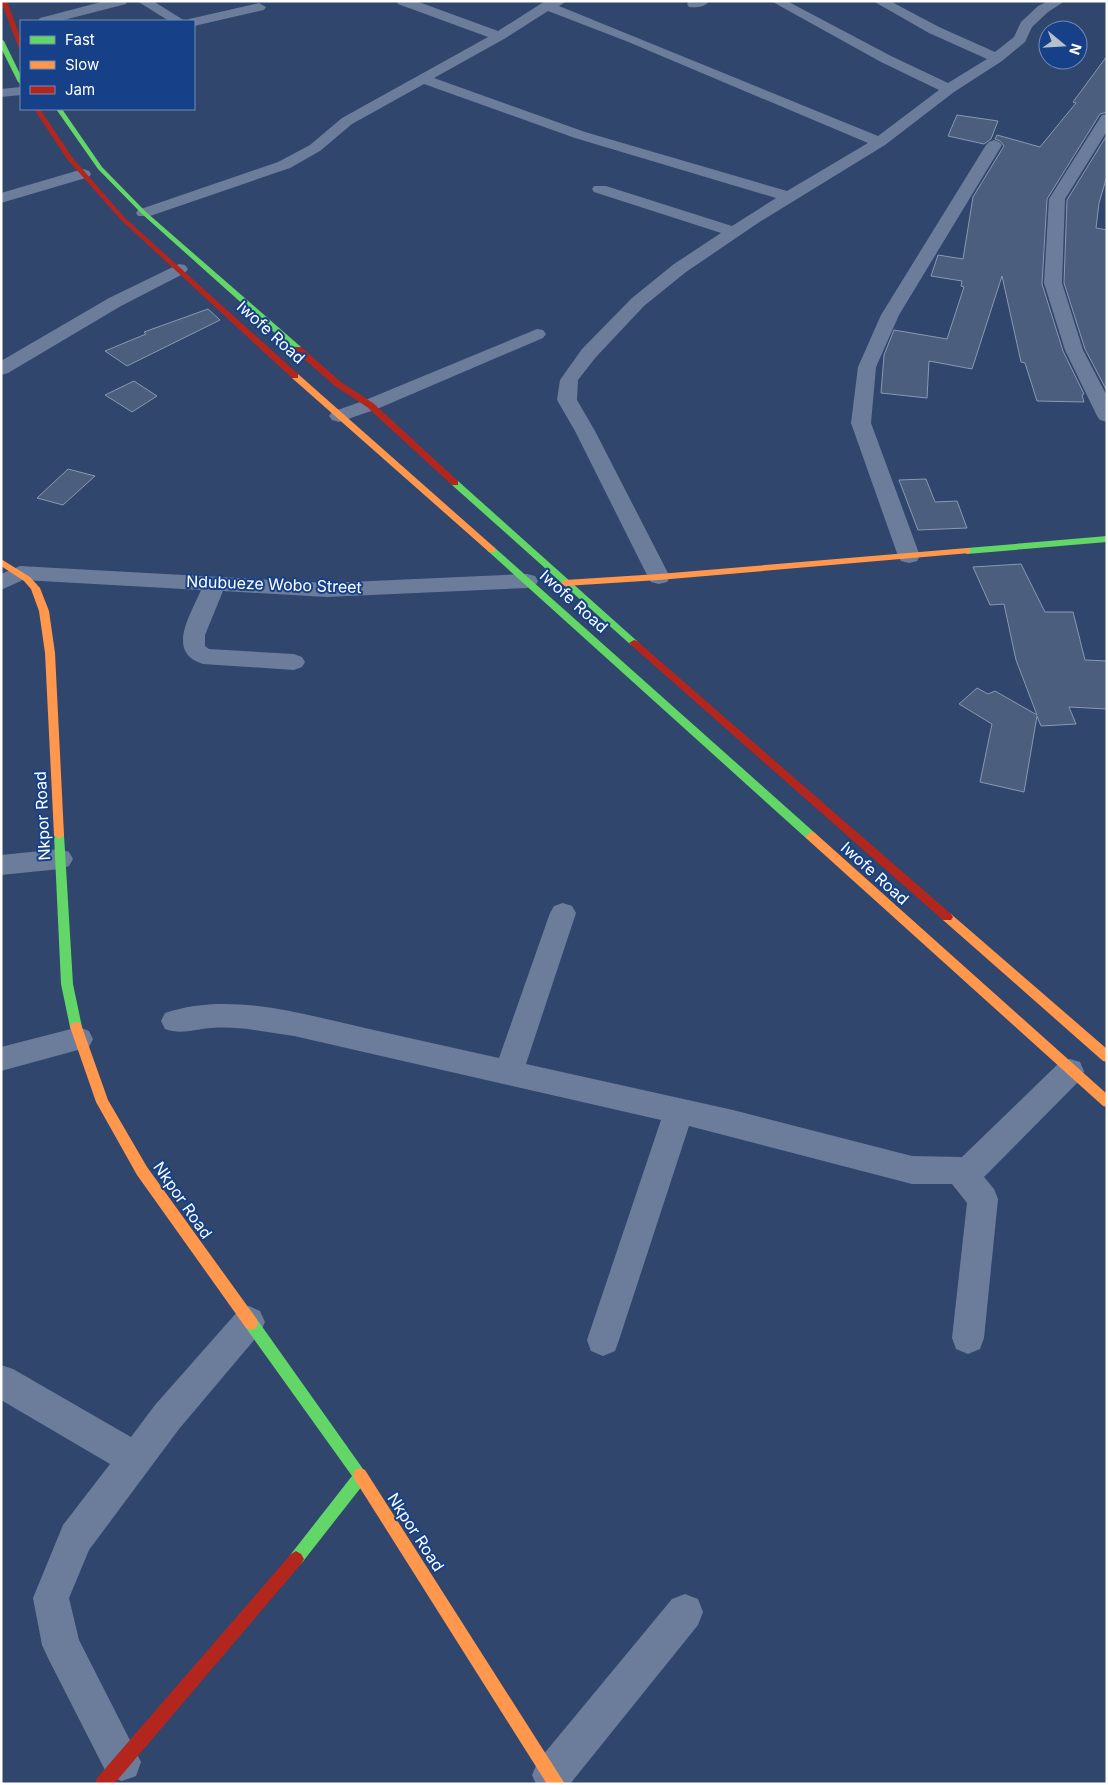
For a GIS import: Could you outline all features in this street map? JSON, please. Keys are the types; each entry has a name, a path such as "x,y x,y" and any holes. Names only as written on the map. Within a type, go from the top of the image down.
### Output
{"street":[{"path":"4,1 17,28 20,42"},
{"path":"49,20 121,1"},
{"path":"143,1 176,20"},
{"path":"403,1 499,36"},
{"path":"777,1 949,89"},
{"path":"879,1 934,30 997,58"},
{"path":"659,577 585,431 567,400 569,380 589,353 638,302 680,268 734,232 880,142 949,89 997,58 1020,39 1026,25 1043,9 1059,1"},
{"path":"144,213 284,165 315,148 347,121 554,4 694,66 880,142"},
{"path":"195,22 258,7"},
{"path":"1,41 20,80"},
{"path":"422,79 580,135 789,198"},
{"path":"1,93 20,91"},
{"name":"Iwofe Road","path":"38,110 69,158 123,219 339,416 527,581 1070,1071 1107,1102"},
{"name":"Iwofe Road","path":"60,110 100,168 144,213 338,384 370,405 565,583 1107,1057"},
{"path":"1107,118 1057,198 1053,283 1074,350 1107,416"},
{"path":"909,556 861,424 867,367 890,315 994,145"},
{"path":"1,198 83,174"},
{"path":"600,189 734,232"},
{"path":"1,369 115,302 178,269"},
{"path":"339,416 370,405 537,334"},
{"path":"565,583 659,577 1107,539"},
{"name":"Nkpor Road","path":"1,562 20,573 35,585 43,608 50,653 67,984 79,1039 102,1102 142,1171 361,1476 554,1779"},
{"path":"1,583 20,573"},
{"name":"Ndubueze Wobo Street","path":"20,573 327,590 527,581"},
{"path":"215,583 194,635 194,649 203,656 248,661 294,662"},
{"path":"1,865 60,859"},
{"path":"508,1072 563,913"},
{"path":"175,1021 212,1016 246,1017 294,1024 679,1111 912,1170 969,1171 1070,1071"},
{"path":"1,1059 79,1039"},
{"path":"603,1340 679,1111"},
{"path":"960,1171 983,1199 968,1338"},
{"path":"249,1322 167,1416 76,1538 51,1598 61,1645 112,1773 284,1575 361,1476"},
{"path":"1,1381 136,1458"},
{"path":"554,1779 685,1612"}],"building":[{"path":"1107,56 1107,112 1100,114 1047,199 1042,284 1063,351 1084,394 1082,395 1084,402 1037,401 1025,363 1021,362 1002,276 972,369 929,361 927,398 881,393 884,355 894,330 947,339 964,287 961,286 962,281 931,276 938,255 963,259 973,197 1004,146 995,139 997,135 1040,147 1076,103 1073,102"},
{"path":"957,115 998,121 991,139 984,144 948,136"},
{"path":"1107,135 1107,176 1099,203 1096,228 1107,230 1107,391 1085,349 1064,283 1067,200"},
{"path":"208,309 220,320 127,366 105,351 146,334 144,332"},
{"path":"134,381 157,396 132,412 105,395"},
{"path":"68,469 95,476 63,505 37,498"},
{"path":"926,479 935,502 957,501 967,528 918,530 899,480"},
{"path":"1021,564 1045,612 1073,612 1085,660 1107,661 1107,709 1069,707 1076,724 1041,726 1037,716 1024,792 980,782 992,724 959,704 977,688 988,694 995,691 1037,715 1016,660 1004,604 990,605 973,567"}],"traffic: fast":[{"path":"1,41 20,80"},
{"path":"60,110 100,168 144,213 298,349"},
{"path":"455,483 634,643"},
{"path":"967,551 1107,539"},
{"path":"492,550 811,836"},
{"path":"59,835 67,984 76,1027"},
{"path":"251,1323 360,1475"},
{"path":"296,1559 361,1476"}],"traffic: slow":[{"path":"295,376 492,550"},
{"path":"565,583 967,551"},
{"path":"1,562 27,579 35,588 44,611 50,653 59,835"},
{"path":"811,836 1107,1102"},
{"path":"947,917 1107,1057"},
{"path":"76,1027 102,1102 142,1171 251,1323"},
{"path":"360,1475 557,1784"}],"traffic: jam":[{"path":"4,1 20,43"},
{"path":"38,110 69,158 123,219 295,376"},
{"path":"298,349 338,384 370,405 455,483"},
{"path":"634,643 947,917"},
{"path":"103,1784 296,1559"}]}
